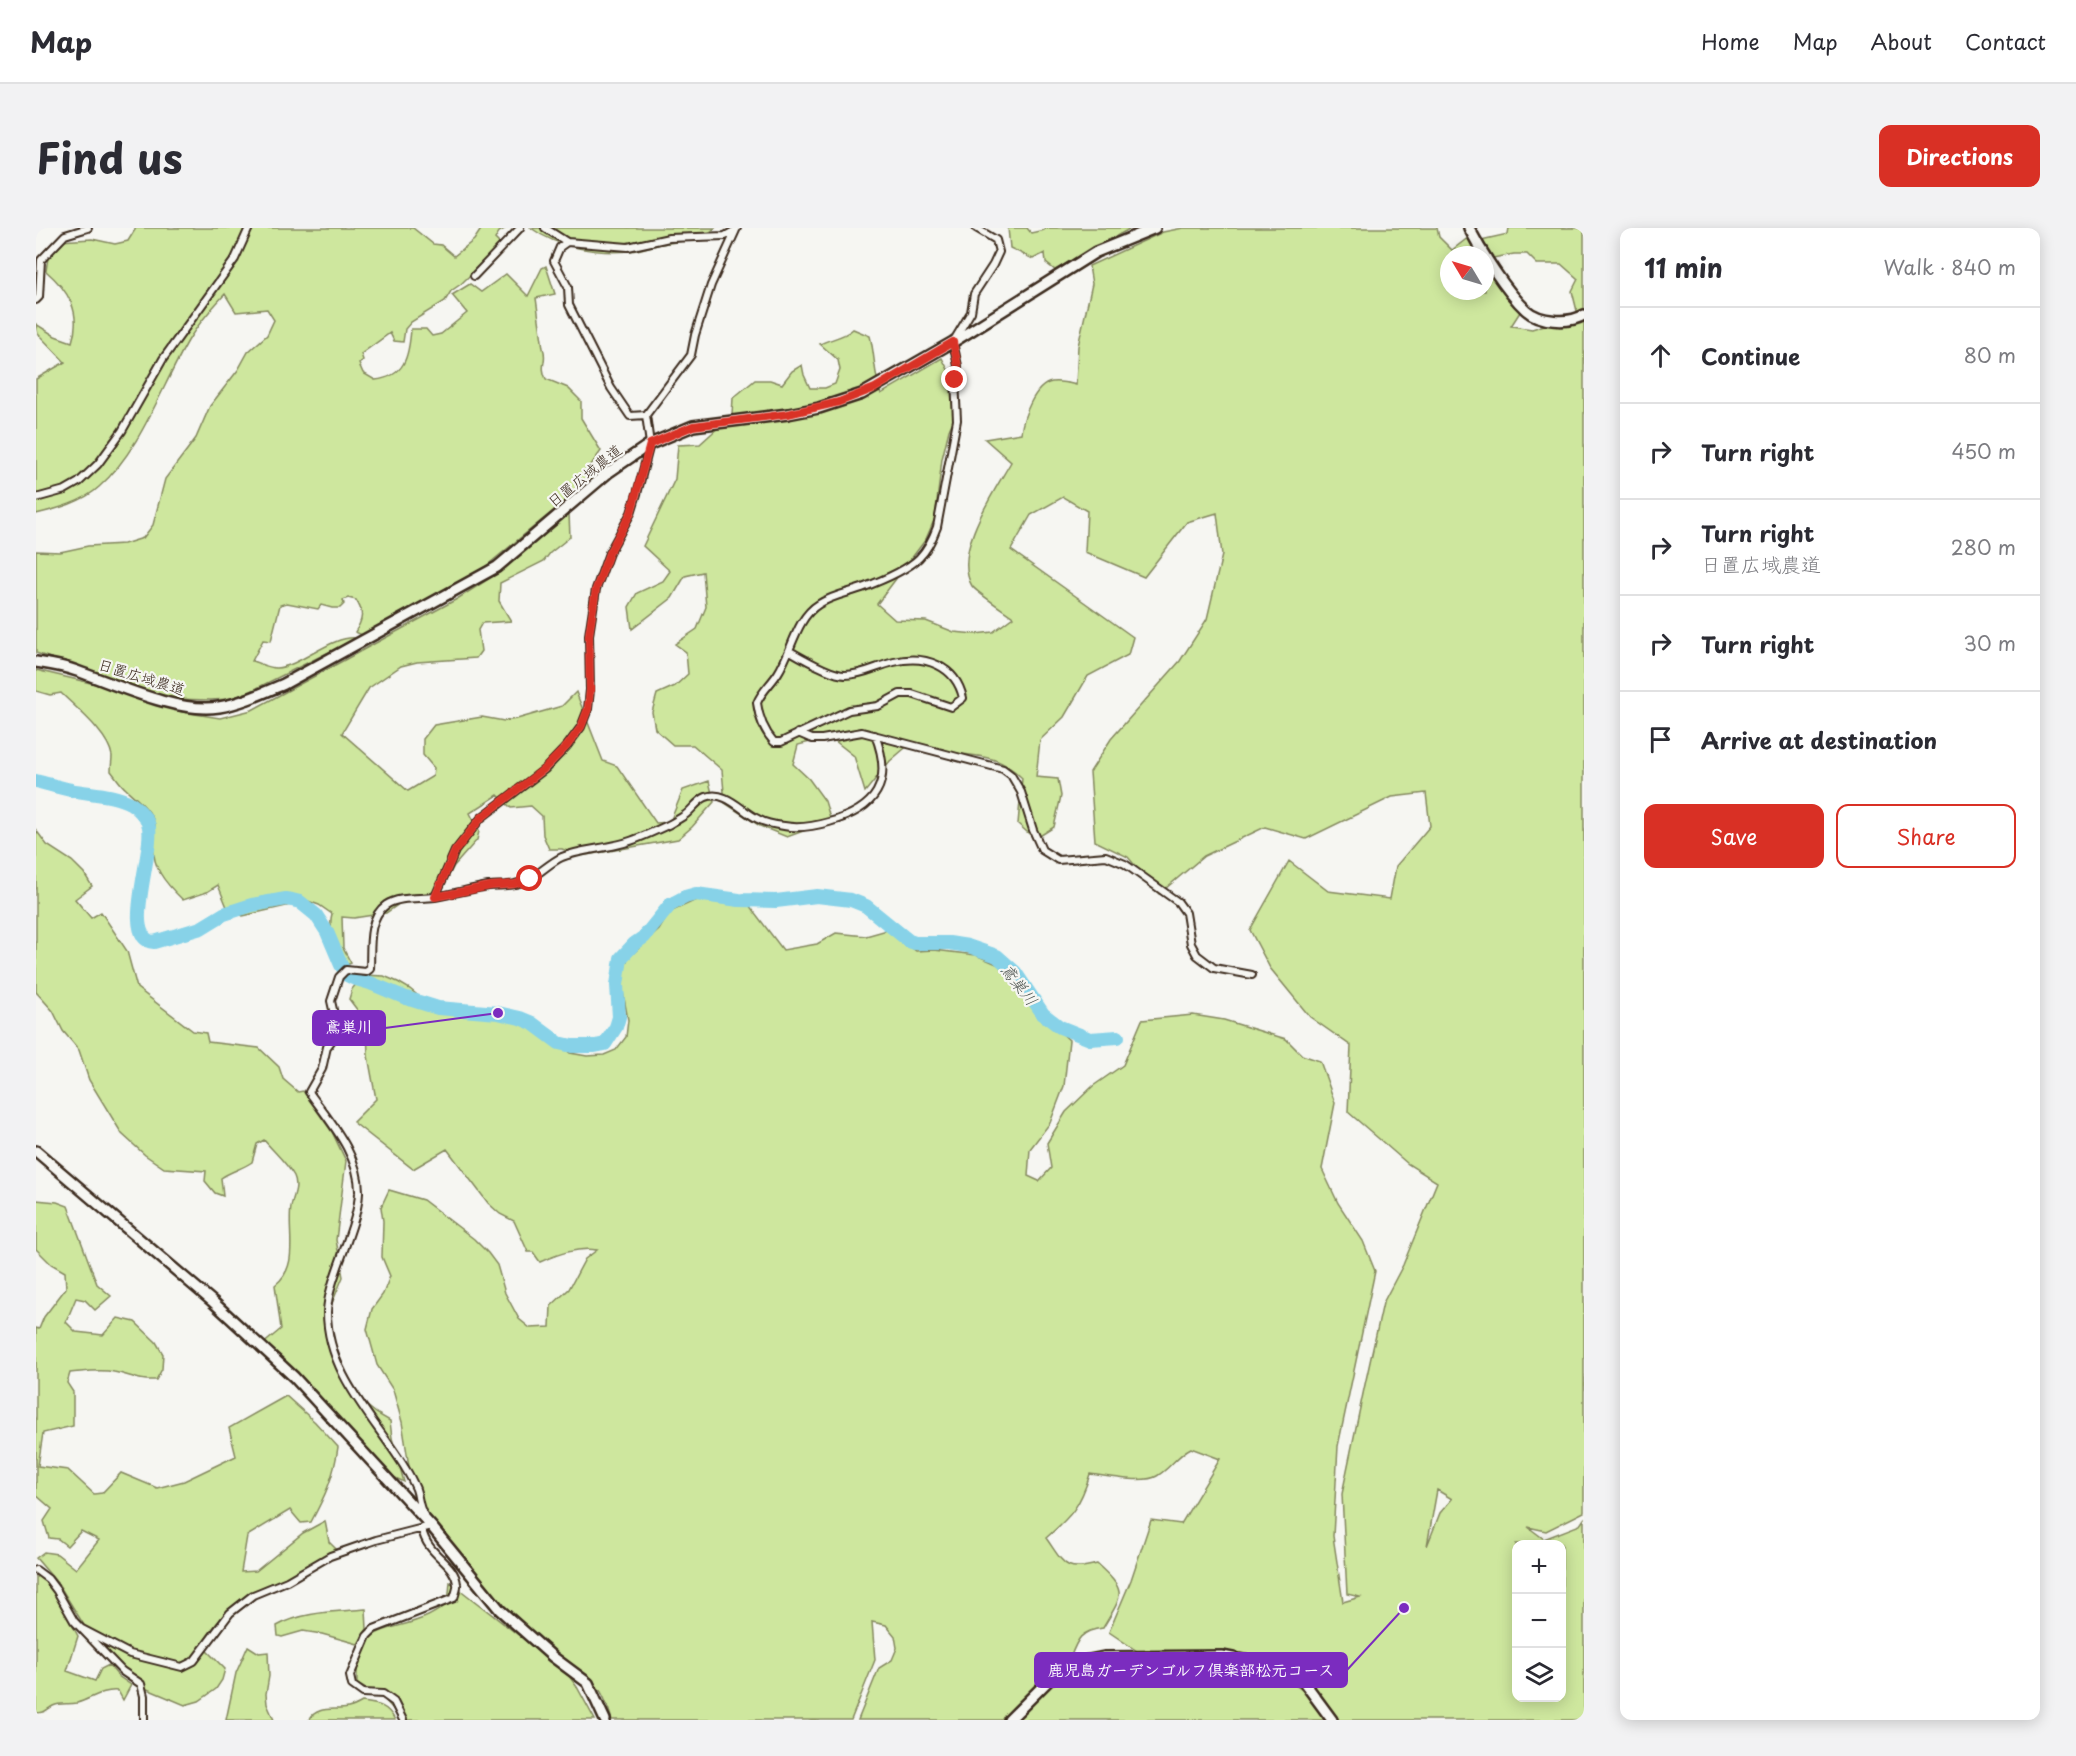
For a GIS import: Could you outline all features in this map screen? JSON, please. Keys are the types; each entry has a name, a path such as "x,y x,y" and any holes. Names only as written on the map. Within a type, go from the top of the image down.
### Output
{"street":[{"path":"36,300 39,297 41,260 65,235 88,228"},
{"path":"36,498 65,490 79,482 98,464 122,431 163,359 235,258 249,228"},
{"path":"474,276 520,228"},
{"path":"545,228 567,242 628,247 669,238 725,236 737,229"},
{"path":"790,651 825,669 843,675 860,674 896,661 932,662 950,671 961,689 963,698 951,707 912,694 900,694 878,706 849,710 781,742 774,741 767,735 760,720 757,703 778,674 800,627 818,604 835,595 864,587 903,569 919,559 931,542 939,517 957,420 955,380 958,366 953,342 971,312 974,294 999,252 996,240 975,228"},
{"name":"日置広域農道","path":"36,662 74,670 154,698 202,708 218,707 253,697 284,684 497,567 609,472 650,444 693,426 788,414 839,402 875,388 1096,252 1155,228"},
{"path":"1469,228 1495,271 1527,311 1540,318 1557,320 1578,318 1584,315"},
{"path":"435,897 455,851 481,818 544,769 567,746 581,727 588,709 589,635 596,589 609,553 631,513 650,444 646,415 691,355 711,285 737,229"},
{"path":"567,242 560,247 554,261 568,287 569,305 610,388 630,416 646,415"},
{"path":"798,733 812,739 822,739 862,732 1003,769 1011,775 1021,792 1042,850 1058,860 1106,856 1125,864 1178,902 1186,914 1191,944 1197,955 1214,968 1252,975"},
{"path":"403,1720 394,1702 383,1694 363,1693 352,1685 350,1676 367,1636 374,1629 454,1598 457,1584 448,1564 438,1558 424,1540 427,1528 416,1488 345,1379 331,1342 327,1312 329,1295 352,1225 359,1192 357,1175 350,1155 340,1136 309,1092 322,1069 327,1047 335,1036 336,1023 331,1000 339,977 346,970 366,972 370,969 372,930 384,906 392,902 515,884 530,879 561,858 577,852 623,844 668,825 685,815 704,797 719,795 759,820 784,826 819,825 861,810 878,790 883,767 880,747 875,735"},
{"path":"36,1151 257,1341 294,1377 500,1610 553,1657 588,1683 605,1720"},
{"path":"82,1629 130,1654 182,1667 194,1661 231,1613 253,1595 287,1581 330,1556 376,1540 427,1528"},
{"path":"36,1570 48,1579 74,1621 122,1671 141,1684 144,1696 144,1720"},
{"path":"1009,1720 1050,1679 1084,1661 1104,1657 1222,1656 1288,1671 1304,1682 1332,1720"}],"green space":[{"path":"136,228 413,228 433,244 441,245 454,256 474,240 482,228 506,228 499,232 495,239 501,245 451,291 445,301 411,322 405,329 403,342 394,341 390,333 361,354 363,360 359,364 363,373 375,380 393,375 404,364 411,329 426,329 432,336 441,334 467,313 452,295 470,284 481,292 506,274 528,296 542,268 546,266 555,294 536,298 545,356 544,374 546,379 568,388 581,401 581,418 601,451 588,469 591,471 592,479 485,567 362,635 355,632 360,624 361,616 356,600 348,598 343,600 344,604 340,608 321,605 318,609 287,603 280,605 271,641 263,640 252,661 276,668 295,662 337,641 357,638 251,691 230,699 174,699 36,653 36,551 60,552 88,546 124,544 143,538 153,525 165,479 196,438 210,406 238,370 248,352 267,335 274,320 267,309 236,312 225,294 192,335 149,418 126,456 113,472 93,492 78,501 36,514 36,379 65,362 38,334 36,324 55,336 72,342 75,331 71,302 61,286 46,271 49,251 59,241 92,239 115,244 128,241"},
{"path":"531,228 715,228 703,236 690,240 617,252 565,245"},
{"path":"1008,228 1027,228 1031,233 1046,228 1131,228 1055,270 1046,263 1045,253 1033,259 1010,248"},
{"path":"1183,228 1437,228 1439,237 1448,246 1440,246 1440,300 1494,300 1494,271 1522,309 1511,326 1532,329 1554,322 1584,318 1584,1512 1546,1531 1528,1527 1544,1539 1580,1525 1584,1519 1584,1720 1335,1720 1311,1683 1292,1666 1269,1660 1146,1657 1109,1632 1131,1580 1151,1520 1181,1524 1220,1459 1191,1448 1162,1473 1151,1478 1124,1479 1090,1474 1074,1510 1046,1538 1066,1564 1078,1567 1097,1564 1114,1581 1118,1588 1118,1600 1103,1628 1084,1634 1077,1642 1069,1661 1050,1671 1001,1720 858,1720 879,1668 892,1660 897,1648 895,1636 886,1625 872,1622 875,1660 851,1720 612,1720 604,1697 591,1680 577,1672 495,1601 431,1533 416,1511 402,1422 393,1390 377,1365 367,1329 372,1309 383,1294 390,1276 382,1257 381,1207 389,1190 423,1200 474,1239 497,1265 505,1293 519,1319 530,1328 550,1327 551,1306 569,1289 585,1259 597,1250 582,1249 540,1262 533,1252 528,1252 514,1221 500,1214 488,1203 447,1149 413,1169 353,1122 376,1099 368,1056 367,1027 349,999 352,989 364,975 384,976 410,989 438,1012 471,1015 509,1011 532,1020 553,1035 570,1053 587,1056 604,1055 616,1050 626,1037 628,1020 621,981 628,958 659,930 670,912 694,901 730,893 746,901 783,950 817,944 836,933 866,936 887,930 916,951 934,950 976,955 999,965 1016,983 1032,1006 1069,1040 1064,1086 1050,1123 1030,1149 1028,1176 1039,1181 1051,1168 1047,1143 1066,1112 1093,1086 1123,1065 1142,1020 1193,1015 1224,1020 1286,1039 1302,1055 1320,1061 1335,1103 1322,1169 1338,1203 1363,1241 1375,1271 1338,1446 1333,1536 1343,1602 1360,1597 1347,1594 1342,1494 1383,1303 1403,1265 1437,1182 1408,1164 1348,1112 1351,1046 1310,1017 1270,968 1250,930 1289,861 1328,891 1390,899 1396,866 1430,826 1426,793 1392,797 1306,839 1265,827 1204,856 1159,894 1128,857 1095,841 1090,772 1111,739 1180,661 1207,619 1222,555 1217,513 1187,522 1144,577 1085,552 1087,511 1063,497 1031,515 1011,550 1133,637 1128,655 1088,676 1064,717 1040,740 1036,777 1058,779 1061,796 1054,827 1035,839 1018,824 1022,778 998,761 911,743 890,761 865,792 854,756 830,737 798,745 793,764 809,779 825,801 831,821 787,837 760,826 725,803 722,770 693,745 673,745 655,729 652,712 657,694 675,686 688,674 686,652 675,644 697,629 706,607 703,572 685,576 672,598 632,629 629,607 637,593 663,581 670,571 643,546 675,479 678,445 700,444 732,415 733,398 755,380 770,380 782,384 792,371 802,365 810,388 825,388 835,384 840,370 838,360 820,344 842,336 853,329 870,336 881,394 942,358 955,383 960,405 949,430 942,459 935,518 926,539 877,604 895,620 926,621 954,632 975,634 993,632 1013,617 972,586 967,572 967,556 978,522 1011,462 985,439 1021,433 1030,403 1046,384 1064,382 1076,385 1078,346 1092,284 1089,266 1163,232","holes":["1437,1490 1452,1499 1440,1513 1427,1546"]},
{"path":"1509,228 1584,228 1584,311 1578,315 1572,291 1578,279 1561,264 1537,264 1527,254 1494,258 1494,246 1485,246 1481,240 1508,234"},
{"path":"1469,237 1476,246 1457,246"},
{"path":"569,514 570,537 550,553 544,561 500,583 499,601 511,621 482,623 478,630 481,651 476,658 417,662 401,666 369,688 342,733 408,791 433,776 434,768 423,755 423,739 434,725 482,717 504,721 517,719 562,706 576,692 603,761 617,766 656,823 670,822 683,790 709,781 714,802 678,839 581,856 562,849 549,849 543,835 542,816 531,806 511,808 498,795 470,813 479,831 477,840 454,866 441,891 412,895 386,913 354,918 342,917 343,948 351,963 346,965 332,933 332,914 319,905 308,901 243,916 227,907 218,885 207,892 183,900 160,873 154,858 154,821 147,809 111,771 112,756 105,739 61,693 50,695 36,691 36,670 99,685 182,712 220,718 252,710 457,599 506,568"},
{"path":"36,830 47,845 72,861 84,873 92,886 75,899 91,918 101,912 127,951 137,988 193,1031 206,1033 208,1042 259,1048 279,1067 283,1079 298,1092 303,1091 332,1132 346,1161 336,1240 343,1277 325,1320 330,1353 350,1392 390,1421 392,1438 404,1482 374,1468 351,1447 262,1345 281,1329 275,1285 283,1277 290,1259 290,1217 296,1188 294,1176 288,1166 264,1140 257,1144 252,1162 221,1178 223,1196 215,1193 205,1181 206,1171 164,1168 145,1155 122,1134 89,1080 79,1050 63,1031 53,1011 36,992"},
{"path":"36,1200 57,1202 68,1206 97,1284 111,1296 95,1310 85,1300 76,1298 66,1322 76,1332 103,1335 118,1318 135,1322 156,1342 163,1354 162,1369 156,1380 139,1379 109,1371 70,1373 67,1383 73,1392 73,1426 43,1433 38,1466 68,1470 94,1494 102,1493 121,1473 157,1488 184,1481 236,1456 229,1428 286,1396 338,1447 328,1486 311,1522 301,1523 290,1510 247,1536 241,1572 256,1571 303,1533 325,1521 329,1542 338,1551 313,1566 247,1597 224,1614 199,1648 207,1651 225,1669 222,1680 216,1689 199,1701 185,1705 124,1677 92,1638 59,1585 36,1558 44,1552 57,1554 76,1569 99,1540 81,1531 67,1546 58,1539 49,1538 44,1521 52,1509 36,1495 36,1328 39,1329 44,1317 66,1288 65,1272 51,1264 36,1249"},
{"path":"36,1570 56,1595 78,1636 67,1671 95,1681 101,1669 109,1665 118,1676 131,1685 123,1700 118,1691 107,1691 77,1703 56,1705 36,1713"},
{"path":"450,1582 566,1672 595,1720 403,1720 384,1699 357,1684 361,1649 368,1640 376,1633 428,1616 448,1604"},
{"path":"366,1609 367,1629 358,1644 303,1631 278,1636 277,1626 298,1617"},
{"path":"248,1646 259,1653 268,1652 269,1676 266,1694 267,1704 274,1720 226,1720 236,1673"},
{"path":"1102,1664 1274,1677 1300,1688 1326,1720 1015,1720 1048,1685 1072,1671"},
{"path":"362,1702 382,1706 395,1720 309,1720 312,1715 321,1710 348,1708"}],"waterway":[{"name":"鳶巣川","path":"36,781 116,798 130,803 143,815 148,823 149,835 139,909 140,926 144,937 154,942 201,928 224,914 252,905 286,899 300,902 316,915 327,932 347,975 438,1008 498,1013 520,1018 532,1023 559,1043 572,1046 605,1044 616,1027 619,1017 617,985 621,958 644,937 670,905 696,894 739,900 776,901 817,896 851,900 866,906 909,941 968,946 997,956 1015,972 1043,1014 1060,1027 1090,1039 1118,1037"}],"place":[{"name":"鳶巣川","path":"498,1013"},
{"name":"鹿児島ガーデンゴルフ倶楽部松元コース","path":"1404,1608"}],"route":[{"path":"530,879 515,884 490,886 435,897 455,851 481,818 544,769 567,746 581,727 588,709 589,635 596,589 609,553 631,513 650,444 693,426 788,414 839,402 875,388 953,342 958,366 955,380"}]}
